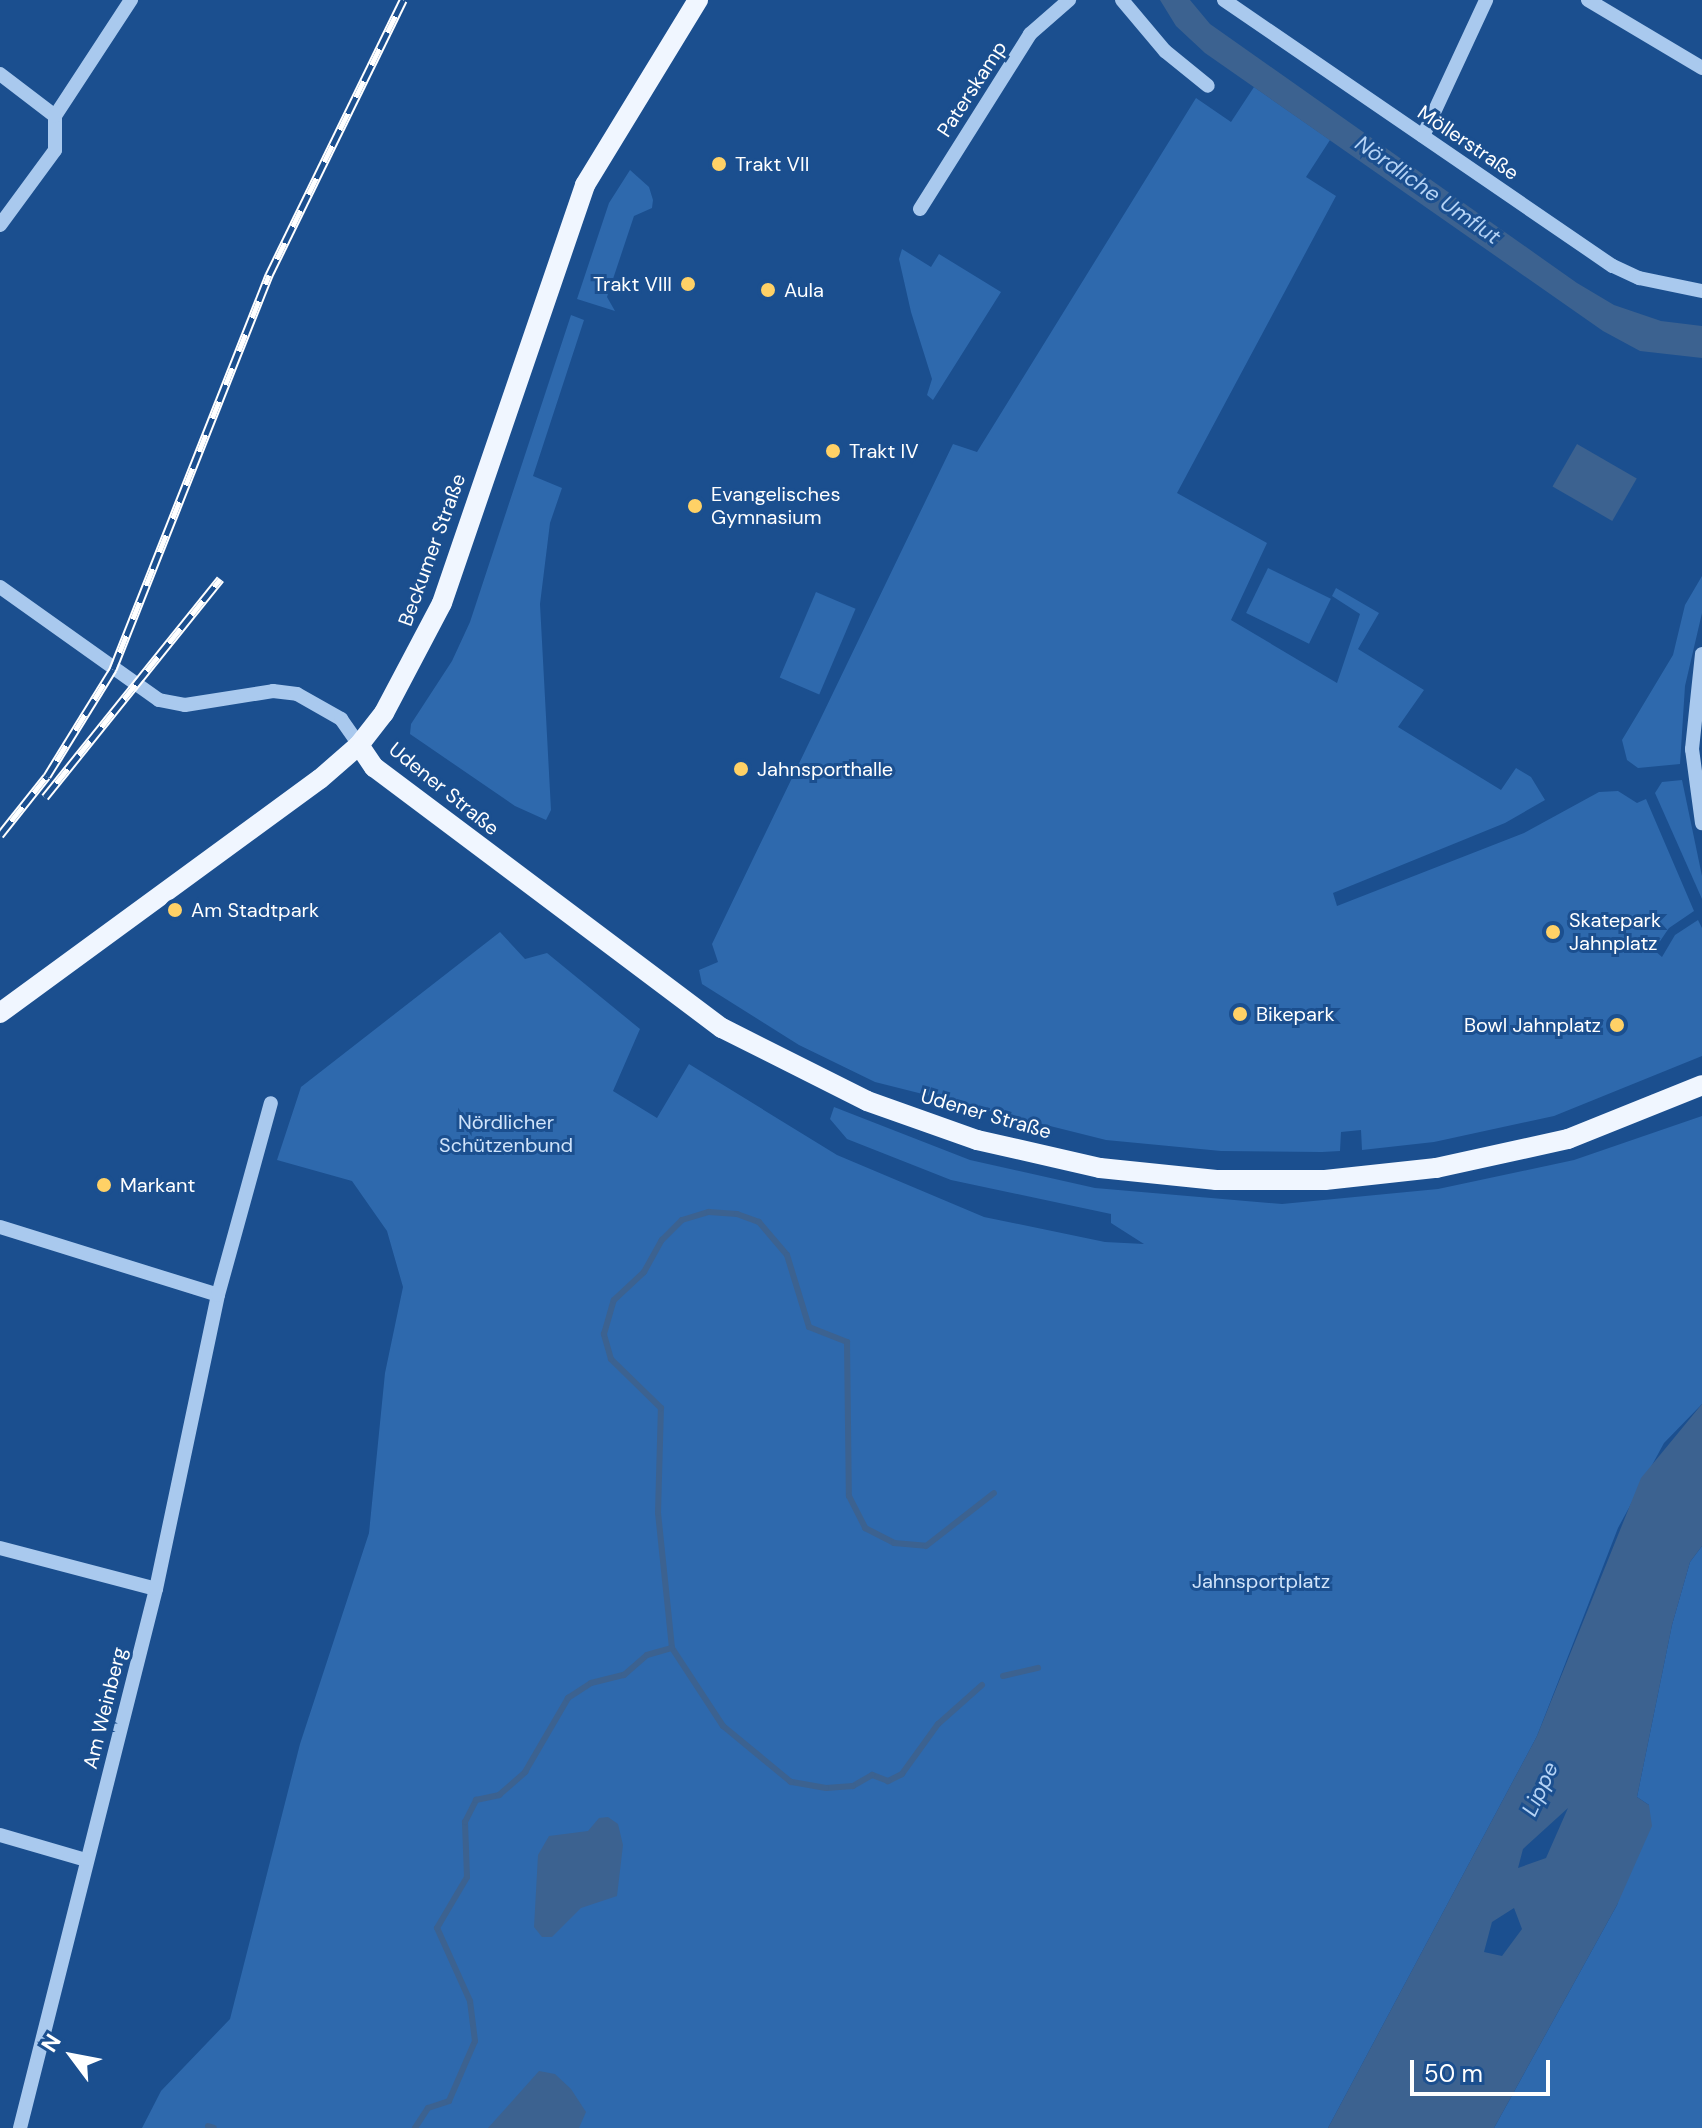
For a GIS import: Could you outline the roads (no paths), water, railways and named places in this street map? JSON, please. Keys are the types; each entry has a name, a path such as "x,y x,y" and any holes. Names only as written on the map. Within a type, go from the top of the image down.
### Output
{"main road":[{"name":"Beckumer Straße","path":"0,1013 359,745 410,671 442,603 585,185 698,0"},
{"name":"Udener Straße","path":"359,745 374,767 658,985 789,1065 867,1101 977,1140 1100,1168 1274,1181 1436,1168 1568,1139 1702,1085"}],"street":[{"path":"0,225 55,150 55,116 131,0"},
{"name":"Paterskamp","path":"920,209 1030,34 1069,0"},
{"path":"1122,0 1165,51 1208,86"},
{"name":"Möllerstraße","path":"1224,0 1613,266 1639,278 1702,291"},
{"path":"1423,136 1486,0"},
{"path":"1588,0 1702,68"},
{"path":"0,74 55,116"},
{"path":"0,587 159,700 185,705 273,691 297,694 341,719 359,745"},
{"path":"1702,654 1692,749 1702,823"},
{"name":"Am Weinberg","path":"20,2128 156,1589 218,1295 271,1103"},
{"path":"0,1227 218,1295"},
{"path":"0,1548 156,1589"},
{"path":"0,1835 86,1860"}],"water":[{"name":"Nördliche Umflut","path":"1160,0 1190,0 1210,24 1577,283 1614,305 1661,321 1702,326 1702,358 1640,351 1603,331 1205,53 1176,26"},
{"path":"1577,444 1637,478 1612,521 1552,486"},
{"name":"Lippe","path":"1702,1404 1702,1546 1690,1562 1672,1625 1637,1797 1649,1805 1652,1826 1617,1905 1494,2128 1328,2128 1537,1736 1641,1478","holes":["1568,1808 1546,1858 1518,1868 1523,1849","1514,1908 1522,1929 1502,1956 1484,1952 1492,1922"]},
{"path":"608,1817 618,1824 623,1845 617,1896 581,1908 552,1937 542,1937 534,1927 538,1855 549,1836 588,1831 599,1818"},
{"path":"539,2071 555,2074 571,2089 586,2112 579,2128 488,2128"}],"waterway":[{"path":"982,1685 938,1724 902,1774 888,1781 872,1775 853,1786 826,1788 791,1782 723,1726 672,1648 658,1513 661,1408 611,1359 604,1334 614,1300 644,1272 662,1240 682,1220 709,1212 737,1214 759,1222 787,1255 809,1327 847,1342 849,1496 865,1528 894,1543 926,1546 994,1493"},
{"path":"415,2128 428,2108 449,2101 475,2041 470,2001 437,1928 467,1877 465,1822 476,1800 499,1795 525,1772 568,1698 591,1683 624,1675 647,1655 672,1648"},
{"path":"1003,1676 1038,1668"},
{"path":"208,2126 214,2128"}],"railway":[{"path":"0,835 47,776 113,669 269,275 403,0"},
{"path":"45,797 220,579"}],"place":[{"name":"Trakt VII","path":"719,164"},
{"name":"Trakt VIII","path":"688,284"},
{"name":"Aula","path":"768,290"},
{"name":"Trakt IV","path":"833,451"},
{"name":"Evangelisches Gymnasium","path":"695,506"},
{"name":"Jahnsporthalle","path":"741,769"},
{"name":"Am Stadtpark","path":"175,910"},
{"name":"Skatepark Jahnplatz","path":"1553,932"},
{"name":"Bikepark","path":"1240,1014"},
{"name":"Bowl Jahnplatz","path":"1617,1025"},
{"name":"Markant","path":"104,1185"}],"park label":[{"name":"Nördlicher Schützenbund","path":"506,1134"},
{"name":"Jahnsportplatz","path":"1261,1581"}]}
